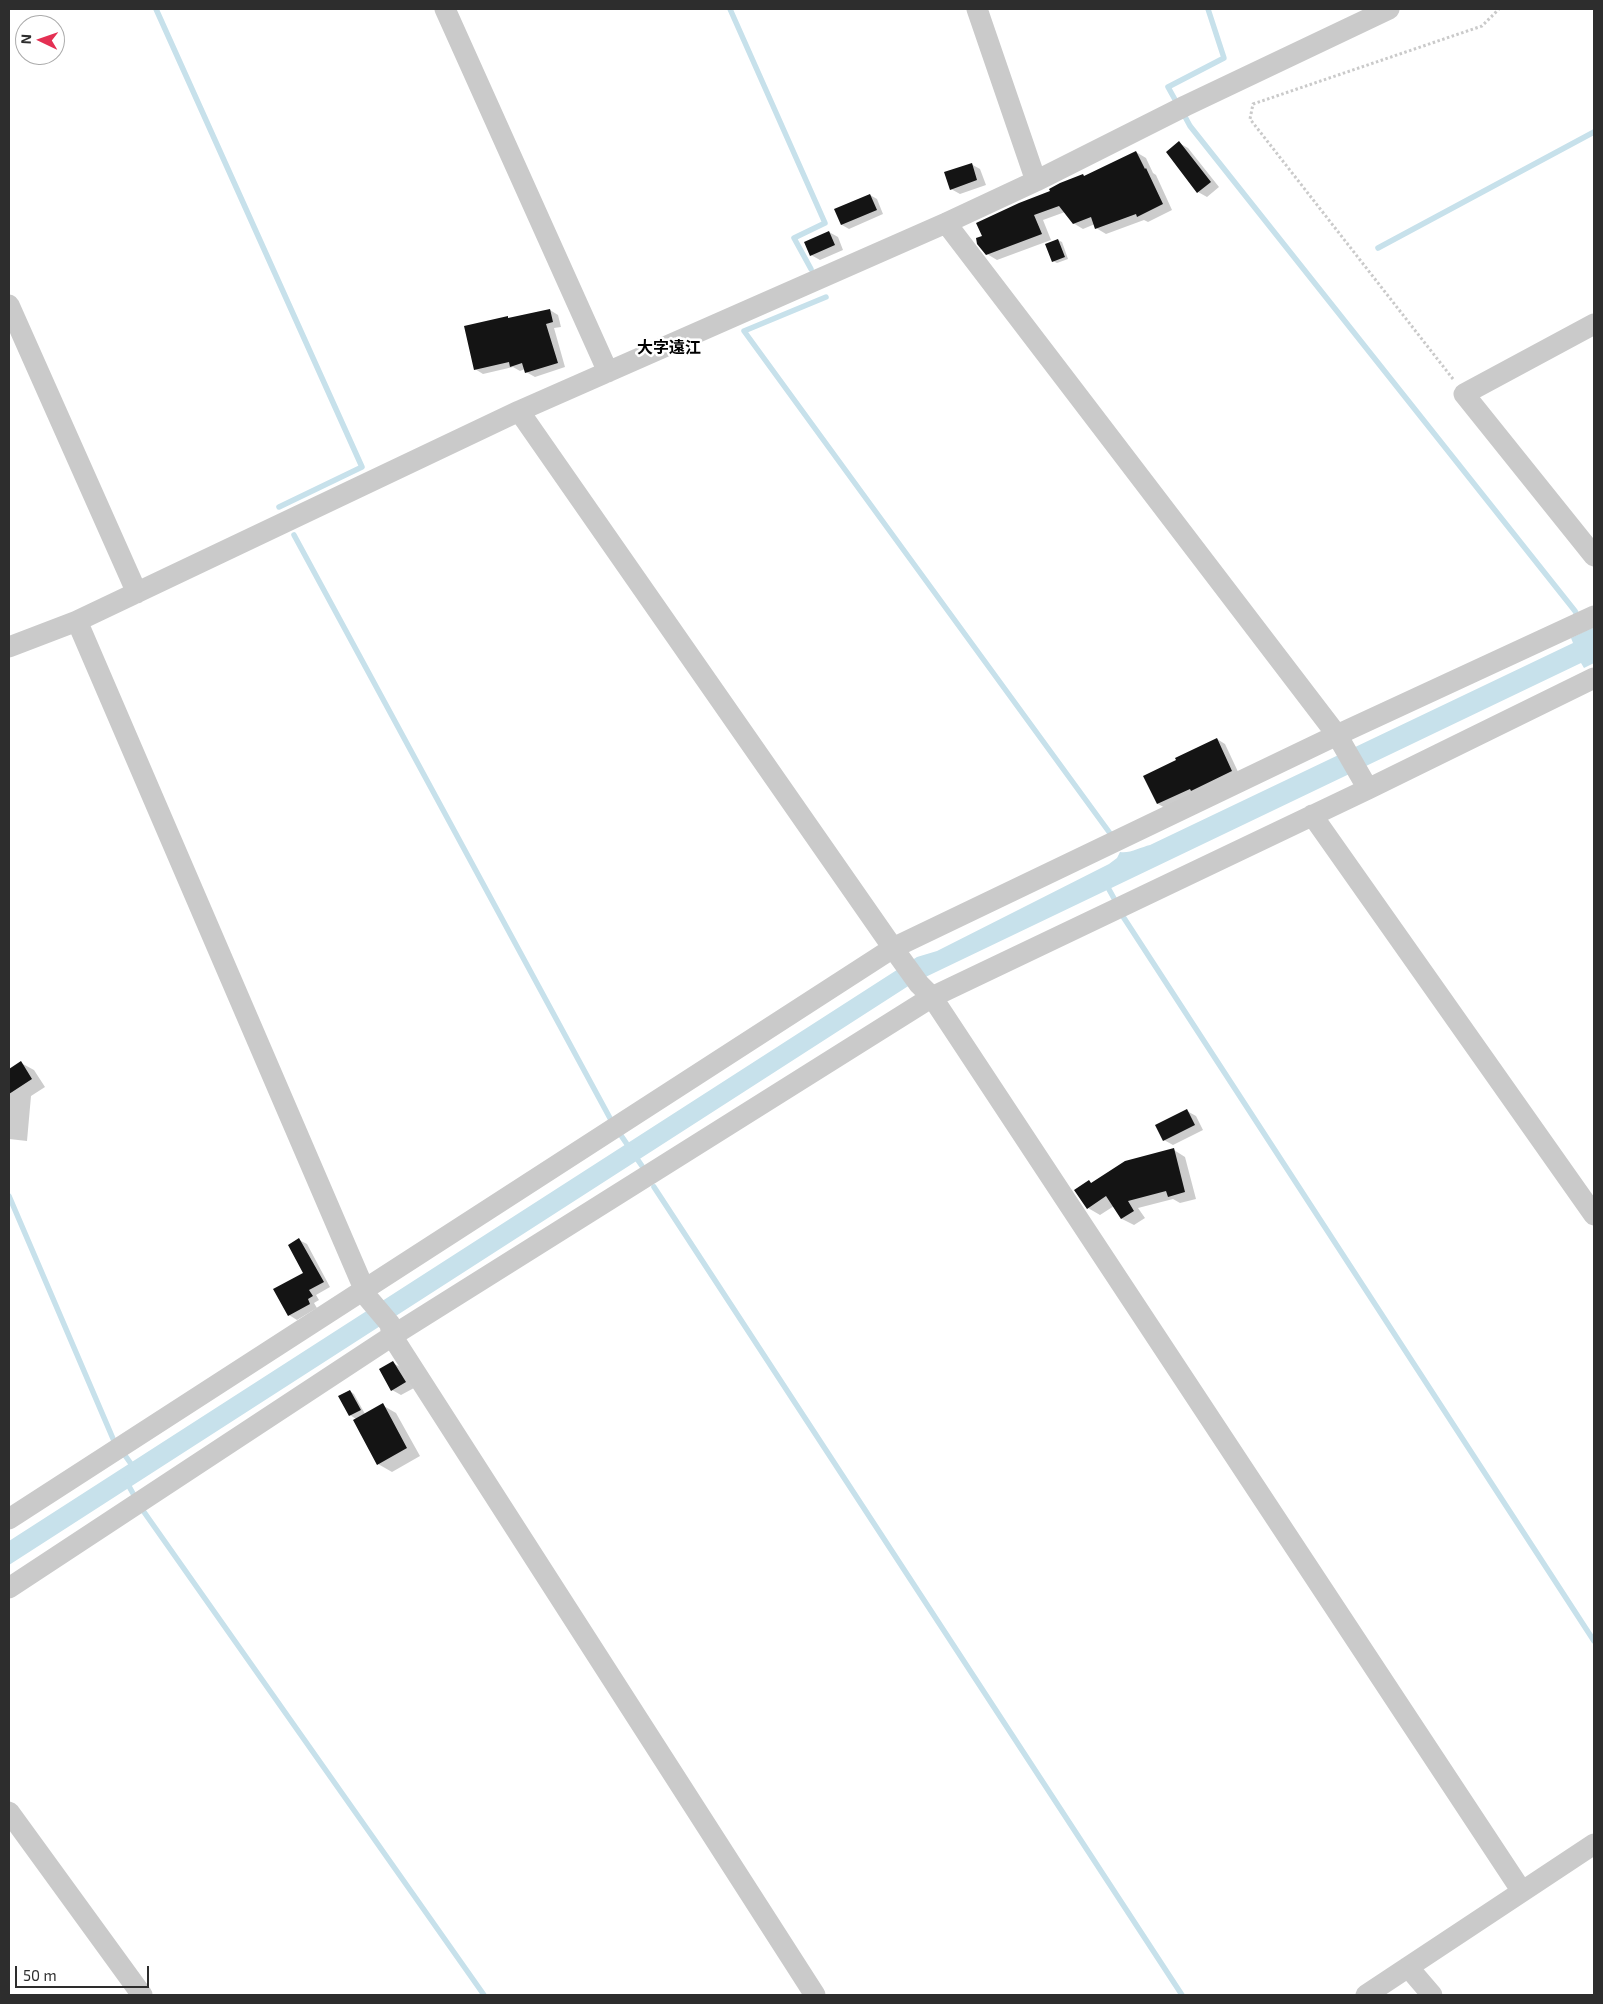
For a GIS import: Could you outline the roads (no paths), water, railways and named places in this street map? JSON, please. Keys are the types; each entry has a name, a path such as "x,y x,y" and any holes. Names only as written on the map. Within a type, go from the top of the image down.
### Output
{"street":[{"path":"445,9 608,372"},
{"path":"977,9 1036,181"},
{"path":"9,647 77,621 519,411 946,223 1389,9"},
{"path":"946,223 1341,741 1364,784"},
{"path":"9,305 137,592"},
{"path":"1594,324 1464,394 1594,556"},
{"path":"519,411 925,991 1521,1890"},
{"path":"9,1519 366,1293 896,952 1341,741 1585,620"},
{"path":"77,621 366,1293 815,1995"},
{"path":"9,1588 391,1330 925,991 1312,815 1364,784 1594,678"},
{"path":"1312,815 1594,1215"},
{"path":"9,1812 142,1995"},
{"path":"1366,1995 1521,1890 1594,1844"},
{"path":"1408,1967 1432,1995"}],"water":[{"path":"1594,627 1594,663 1584,668 1581,663 913,983 9,1565 9,1541 917,957 937,951 1109,864 1117,858 1120,852 1131,851 1150,845 1573,643 1571,638"}],"waterway":[{"path":"156,9 362,467 279,507"},
{"path":"730,9 825,223 794,238 811,269"},
{"path":"1178,105 1168,87 1224,58 1208,9"},
{"path":"1183,113 1190,126 1575,611 1579,619"},
{"path":"1378,248 1594,132"},
{"path":"826,297 744,331 1112,836"},
{"path":"294,535 611,1120"},
{"path":"1106,884 1116,902"},
{"path":"1122,915 1594,1641"},
{"path":"620,1134 642,1166"},
{"path":"654,1187 1182,1995"},
{"path":"9,1196 114,1441"},
{"path":"124,1454 134,1468"},
{"path":"126,1481 135,1497"},
{"path":"144,1512 484,1995"}],"district":[{"name":"大字遠江","path":"669,348"}]}
